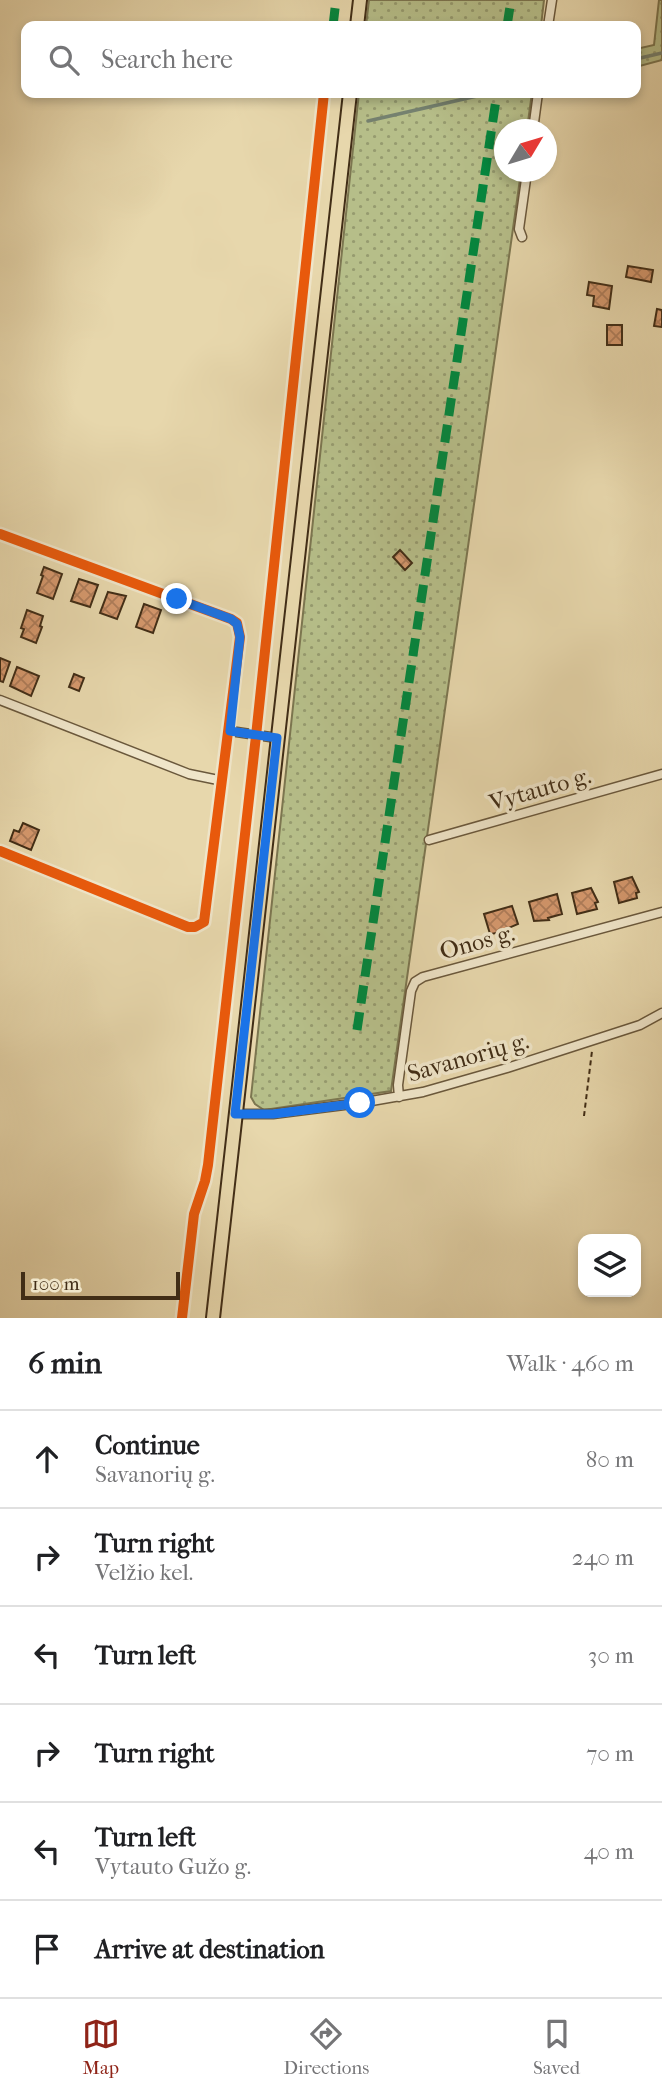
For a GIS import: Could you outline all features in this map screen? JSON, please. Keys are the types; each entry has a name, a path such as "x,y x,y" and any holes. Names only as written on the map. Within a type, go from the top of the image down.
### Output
{"main road":[{"path":"358,21 360,0"},
{"path":"213,1318 348,98"}],"street":[{"path":"549,21 552,0"},
{"path":"534,119 537,98"},
{"path":"522,237 519,229 526,182"},
{"path":"0,534 231,619 237,624 240,637 206,918 201,925 188,927 0,851"},
{"path":"0,700 189,774 223,781"},
{"path":"230,731 277,738"},
{"name":"Vytauto g.","path":"429,840 662,774"},
{"name":"Onos g.","path":"399,1097 398,1086 411,991 415,982 423,977 662,912"},
{"name":"Savanorių g.","path":"235,1114 273,1114 399,1097 456,1084 640,1025 662,1013"}],"path":[{"path":"584,1116 593,1040"}],"green space":[{"path":"369,0 544,0 542,21 367,21"},
{"path":"659,0 662,0 662,60 641,66 641,48 654,45"},
{"path":"358,98 531,98 528,119 494,119 494,182 520,182 391,1091 264,1110 255,1104 251,1097"}],"building":[{"path":"628,266 653,270 651,282 626,277"},
{"path":"589,282 612,286 609,309 593,306 594,296 587,295"},
{"path":"657,309 662,310 662,327 654,326"},
{"path":"607,325 622,325 622,345 607,345"},
{"path":"400,550 412,563 405,570 393,557"},
{"path":"44,567 62,574 53,599 37,593"},
{"path":"79,579 98,585 90,607 71,601"},
{"path":"108,592 126,596 117,619 100,613"},
{"path":"144,604 161,610 153,633 136,627"},
{"path":"27,610 43,616 36,643 21,637"},
{"path":"0,658 10,662 3,682 0,681"},
{"path":"17,667 39,676 31,696 10,686"},
{"path":"74,674 84,678 79,691 69,687"},
{"path":"23,823 39,830 31,850 10,841 14,830 19,832"},
{"path":"632,877 639,892 636,893 637,898 619,903 614,882"},
{"path":"591,888 598,902 595,903 597,909 577,914 572,893"},
{"path":"557,894 562,914 548,918 549,920 534,921 529,902"},
{"path":"512,906 518,924 504,930 505,932 490,934 484,914"}],"waterway":[{"path":"641,58 662,53"},
{"path":"368,121 468,98"}],"marked path":[{"path":"334,21 336,0"},
{"path":"508,21 511,0"},
{"path":"357,1030 496,98"}],"cycle path":[{"path":"182,1318 194,1214 208,1165 323,98"},
{"path":"0,534 231,619 237,623 240,637 204,922 188,927 0,851"}],"route":[{"path":"177,599 231,619 237,624 240,637 230,731 277,738 235,1114 273,1114 360,1103"}]}
